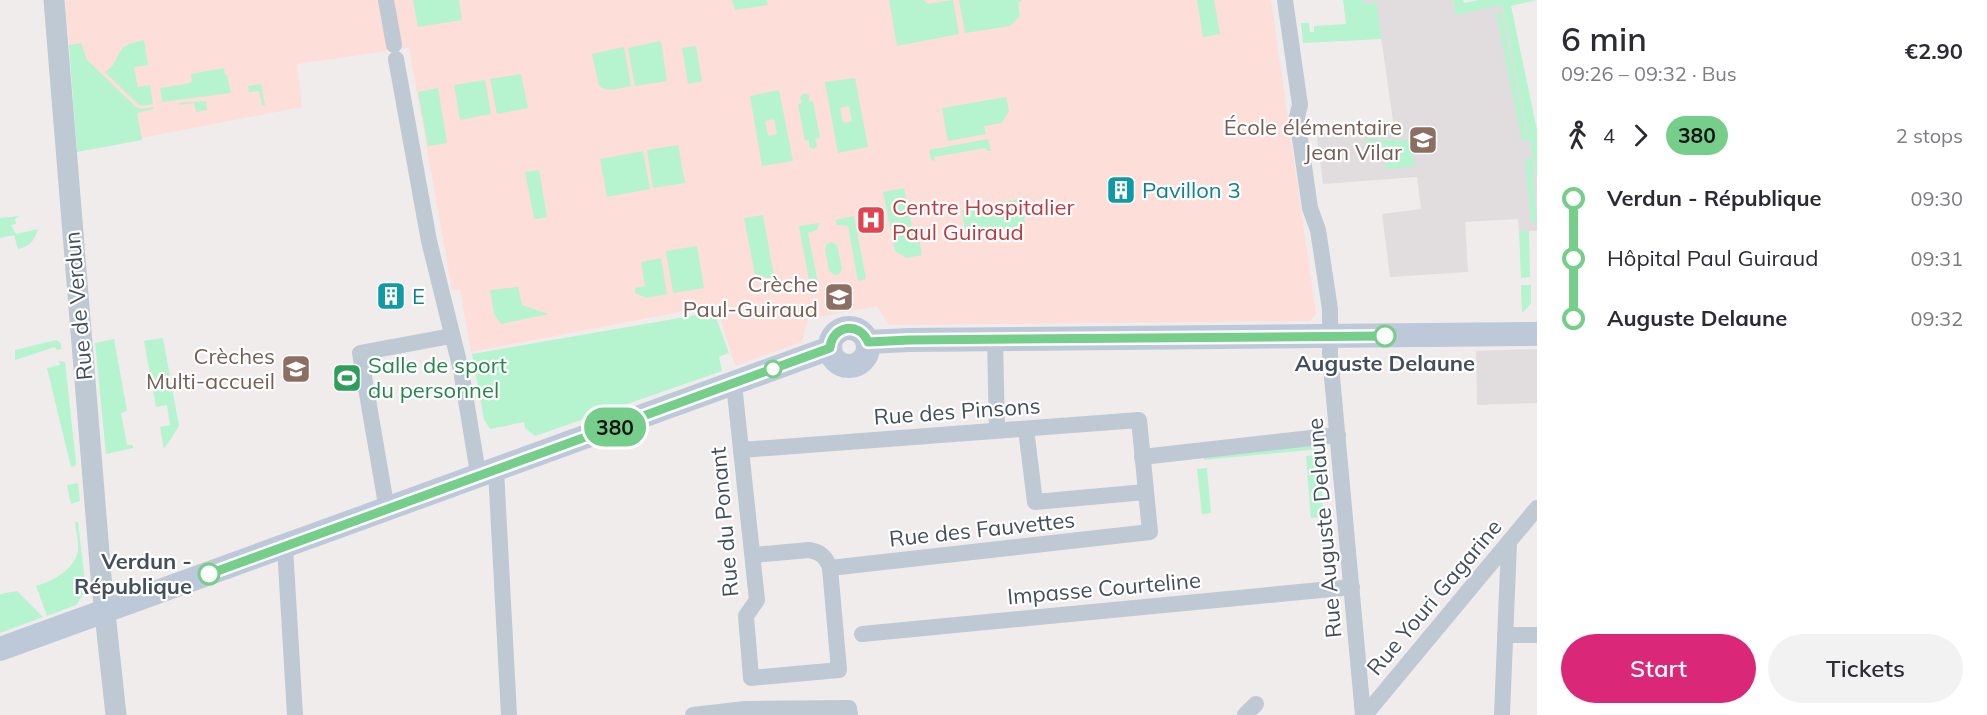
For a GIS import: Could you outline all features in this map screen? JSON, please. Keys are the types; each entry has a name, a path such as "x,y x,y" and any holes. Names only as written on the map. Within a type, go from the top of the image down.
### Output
{"main road":[{"path":"0,649 830,348 835,359 845,366 852,366 858,364 867,355 868,342 909,340 1537,334"}],"street":[{"name":"Rue de Verdun","path":"54,0 104,612 116,715"},
{"path":"386,0 429,241 461,370 477,468 488,473 509,715"},
{"name":"Rue Auguste Delaune","path":"1285,0 1300,105 1298,117 1310,208 1318,230 1331,317 1330,355 1364,715"},
{"path":"387,510 360,352 452,336"},
{"path":"995,340 997,430"},
{"name":"Rue du Ponant","path":"734,384 758,600 746,616 751,678 839,670 830,568"},
{"name":"Rue des Pinsons","path":"741,450 1139,420 1142,457"},
{"path":"1026,429 1035,502 1145,492"},
{"path":"1142,457 1338,435"},
{"name":"Rue des Fauvettes","path":"830,568 1150,532 1142,457"},
{"name":"Rue Youri Gagarine","path":"1364,715 1537,508"},
{"path":"1502,715 1509,543"},
{"path":"285,547 295,715"},
{"path":"753,555 809,550 818,552 826,558 830,568"},
{"name":"Impasse Courteline","path":"862,634 1352,587"},
{"path":"1505,635 1537,635"},
{"path":"693,715 745,709 849,708 850,715"}],"shaded area":[{"name":"Centre Hospitalier Paul Guiraud","path":"1271,0 1316,314 1310,321 889,325 877,306 808,319 802,342 735,366 716,305 471,352 460,289 452,290 409,48 297,64 302,107 79,150 65,1"},
{"name":"École élémentaire Jean Vilar","path":"1355,0 1453,0 1456,14 1502,4 1537,179 1537,231 1519,231 1518,219 1465,222 1468,272 1390,277 1382,214 1421,209 1417,177 1323,184 1316,131 1394,128 1379,23"},
{"path":"1537,349 1537,403 1477,405 1476,351"}],"green space":[{"path":"413,0 459,0 462,20 418,27"},
{"path":"732,0 767,0 768,5 735,10"},
{"path":"889,0 923,0 928,4 953,0 959,34 897,46"},
{"path":"959,0 1022,0 1018,3 1020,16 1010,26 965,33"},
{"path":"1197,0 1214,0 1220,34 1203,37"},
{"path":"1343,0 1363,0 1364,4 1376,2 1382,39 1303,43 1301,23 1309,23 1310,32 1314,32 1314,26 1346,24"},
{"path":"1453,0 1463,0 1464,3 1479,0 1537,0 1511,6 1537,130 1537,179 1502,5 1456,15"},
{"path":"1501,12 1528,140 1522,141 1496,13"},
{"path":"144,40 148,65 134,67 138,87 150,85 153,104 142,106 105,72 115,62 121,50"},
{"path":"661,41 667,81 635,86 628,48"},
{"path":"81,43 87,60 136,107 142,109 154,107 154,109 137,113 142,140 77,152 69,45"},
{"path":"696,46 702,81 688,84 682,48"},
{"path":"624,47 631,86 611,90 599,86 592,54"},
{"path":"224,68 231,93 162,102 160,88 190,83 191,74"},
{"path":"521,74 528,108 497,114 490,79"},
{"path":"855,78 868,147 838,153 825,82","holes":["849,106 852,121 843,123 840,108"]},
{"path":"485,80 491,114 460,120 454,85"},
{"path":"261,84 265,105 262,106 259,91 249,92 248,86"},
{"path":"438,88 447,143 428,146 418,92"},
{"path":"779,90 793,161 762,166 750,96","holes":["774,119 777,134 768,136 765,121"]},
{"path":"804,93 809,95 809,102 813,101 820,138 815,139 817,146 814,149 809,147 809,140 805,141 798,104 802,103 800,97"},
{"path":"1006,97 1009,111 1002,123 984,126 986,134 948,141 942,108"},
{"path":"206,101 207,110 196,112 194,103 180,105 179,103"},
{"path":"988,139 991,151 987,151 986,148 934,157 935,161 931,160 929,150"},
{"path":"1365,139 1410,140 1415,166 1386,169 1385,146 1366,148"},
{"path":"678,145 685,183 653,188 647,150"},
{"path":"643,151 650,189 607,197 600,159"},
{"path":"1532,158 1537,222 1531,223 1525,159"},
{"path":"539,170 547,217 536,219 525,172"},
{"path":"904,188 912,226 917,228 922,255 906,258 895,251 883,192"},
{"path":"1023,198 1028,216 1024,217 1025,225 966,235 962,210"},
{"path":"763,215 774,277 768,278 755,275 744,218"},
{"path":"20,216 15,219 16,224 11,225 16,234 38,229 31,242 18,249 14,235 0,238 0,218"},
{"path":"854,216 866,279 858,281 848,226 837,225 835,220"},
{"path":"819,223 817,230 808,233 819,288 811,290 799,226"},
{"path":"1519,231 1529,231 1530,277 1521,278"},
{"path":"831,242 837,245 842,269 840,274 835,275 829,271 825,249 826,245"},
{"path":"697,246 704,288 673,293 666,251"},
{"path":"661,258 667,294 646,298 635,293 635,288 645,286 641,262"},
{"path":"1521,285 1531,285 1531,304 1522,313"},
{"path":"518,287 522,305 549,314 501,324 494,314 490,290"},
{"path":"714,312 729,353 719,357 722,371 535,436 525,428 524,422 490,429 484,419 472,354"},
{"path":"163,338 179,426 164,449 160,427 170,425 167,405 156,407 144,341"},
{"path":"114,339 127,411 121,413 127,445 133,445 133,448 106,454 95,343"},
{"path":"56,340 61,343 61,349 57,350 55,347 15,360 15,350"},
{"path":"59,361 65,362 76,463 71,467 47,368 60,365"},
{"path":"1319,445 1320,449 1204,460 1204,456"},
{"path":"1320,455 1323,517 1311,518 1306,456"},
{"path":"1207,468 1211,513 1202,514 1197,469"},
{"path":"78,483 80,501 71,504 67,485"},
{"path":"75,522 78,522 86,590 76,605 47,616 36,586 56,578 76,558 78,540"},
{"path":"17,591 43,617 0,633 0,594"}],"bus line":[{"name":"380","path":"209,574 830,348 833,337 842,329 858,330 868,342 1385,336"}],"place":[{"name":"École élémentaire Jean Vilar","path":"1423,140"},
{"name":"Pavillon 3","path":"1121,190"},
{"name":"Centre Hospitalier Paul Guiraud","path":"871,220"},
{"name":"E","path":"391,296"},
{"name":"Crèche Paul-Guiraud","path":"839,297"},
{"name":"Auguste Delaune","path":"1385,336"},
{"name":"Crèches Multi-accueil","path":"296,369"},
{"name":"Salle de sport du personnel","path":"347,378"},
{"name":"Verdun - République","path":"209,574"}]}
